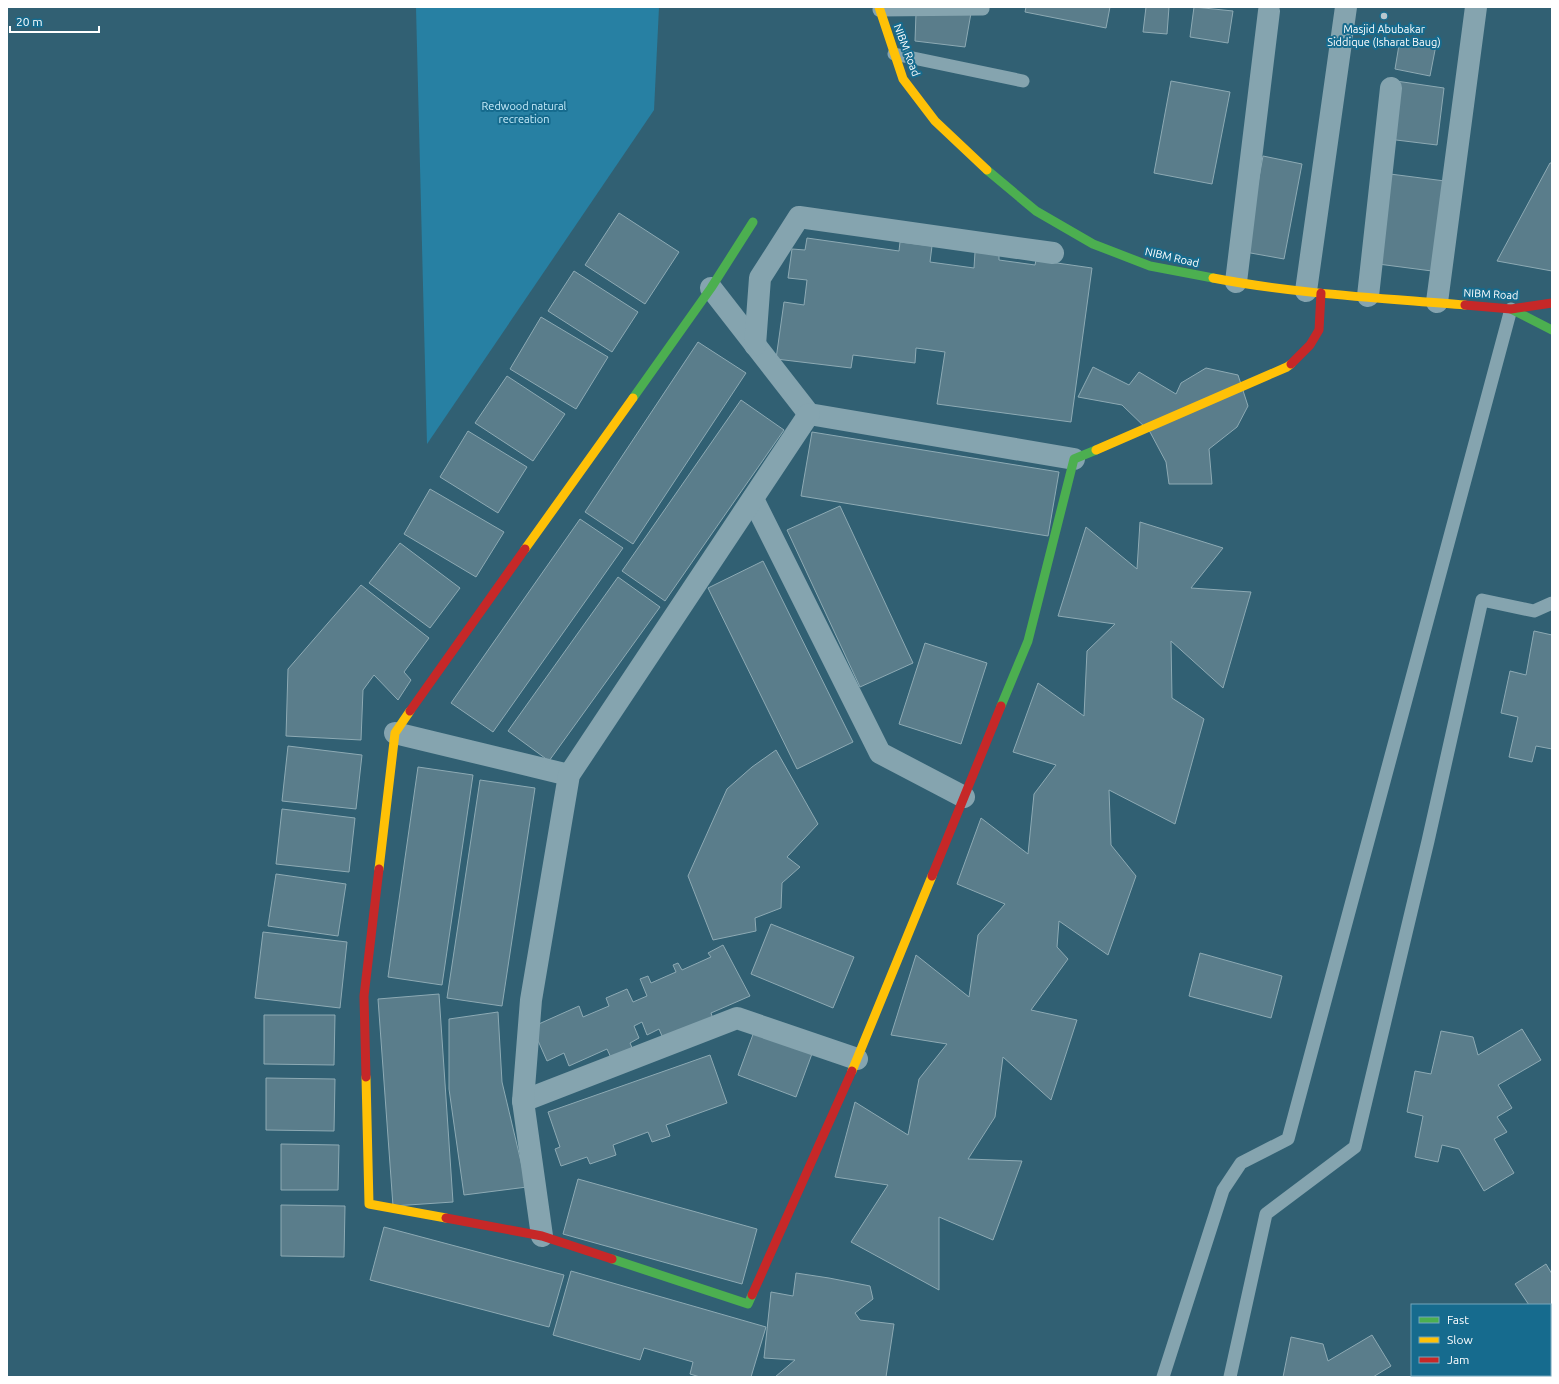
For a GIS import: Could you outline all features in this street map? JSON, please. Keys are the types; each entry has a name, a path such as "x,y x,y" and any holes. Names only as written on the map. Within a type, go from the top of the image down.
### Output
{"street":[{"path":"711,288 809,414 1074,459 1287,367 1310,345 1319,330 1314,292 1346,7"},
{"path":"1437,302 1476,7"},
{"name":"NIBM Road","path":"879,8 903,79 935,121 979,163 1036,211 1093,244 1150,266 1236,282 1314,292 1511,309 1552,303"},
{"path":"1236,282 1269,11"},
{"path":"1368,296 1391,88"},
{"path":"755,345 760,278 799,217 1053,254"},
{"path":"753,222 711,288 395,733 364,996 369,1204 542,1236 748,1304 857,1059 1028,641 1074,459"},
{"path":"1511,309 1552,330"},
{"path":"542,1236 523,1100 531,1000 569,776 809,414"},
{"path":"753,498 880,753 964,797"},
{"path":"395,733 569,776"},
{"path":"523,1100 737,1018 857,1059"}],"lane":[{"path":"879,8 983,9 983,7"},
{"path":"894,54 1023,81"},
{"path":"1163,1377 1223,1190 1241,1163 1288,1139 1511,309"},
{"path":"1230,1377 1266,1214 1355,1147 1428,841 1482,600 1534,611 1552,603"}],"green space":[{"name":"Redwood natural recreation","path":"416,7 659,7 654,110 427,444"}],"building":[{"path":"1026,7 1110,7 1106,28 1025,12"},
{"path":"1146,7 1169,7 1167,34 1143,32"},
{"path":"1194,7 1233,11 1228,43 1190,37"},
{"path":"916,13 971,13 965,47 915,41"},
{"path":"1400,39 1436,45 1430,76 1395,69"},
{"path":"1171,81 1230,92 1212,184 1154,173"},
{"path":"1396,81 1444,88 1437,145 1388,139"},
{"path":"1263,156 1302,164 1284,259 1245,252"},
{"path":"1550,163 1552,163 1552,271 1497,261"},
{"path":"1390,174 1445,181 1432,271 1378,264"},
{"path":"619,213 679,252 645,304 585,265"},
{"path":"807,238 899,251 900,242 932,246 930,262 974,268 975,252 999,255 999,260 1035,265 1036,260 1092,268 1071,422 937,404 945,352 916,348 915,363 853,355 851,368 776,359 784,302 804,305 807,280 788,278 792,249 805,250"},
{"path":"574,271 638,312 612,352 548,311"},
{"path":"541,317 608,357 576,409 510,369"},
{"path":"698,342 746,373 633,544 585,512"},
{"path":"1093,367 1129,385 1139,372 1176,394 1181,383 1206,368 1238,375 1248,406 1237,427 1209,449 1212,484 1169,484 1166,462 1150,432 1122,405 1078,397"},
{"path":"507,376 565,414 533,461 475,423"},
{"path":"741,400 784,430 665,601 622,571"},
{"path":"468,431 527,467 498,513 440,477"},
{"path":"812,432 1059,472 1048,536 801,496"},
{"path":"430,489 504,532 476,577 404,534"},
{"path":"840,506 913,663 860,687 787,530"},
{"path":"580,519 623,548 493,732 451,703"},
{"path":"1140,522 1223,548 1191,588 1251,592 1223,688 1171,641 1172,698 1204,719 1175,824 1109,790 1111,845 1136,876 1108,955 1059,921 1057,947 1068,959 1031,1010 1077,1020 1051,1100 1003,1057 995,1117 968,1159 1022,1161 993,1240 939,1217 939,1290 851,1242 888,1185 835,1177 855,1102 908,1135 919,1079 947,1044 891,1035 916,955 969,997 978,935 1005,904 957,884 981,818 1028,854 1034,794 1056,765 1013,752 1038,683 1084,716 1087,651 1115,624 1058,616 1086,527 1137,569"},
{"path":"400,543 460,588 430,628 369,583"},
{"path":"763,561 853,742 797,769 708,588"},
{"path":"618,577 660,607 549,761 508,731"},
{"path":"361,585 429,638 404,672 411,680 398,700 374,675 363,690 361,740 286,736 288,669"},
{"path":"1534,631 1552,635 1552,749 1536,746 1532,762 1509,757 1518,717 1501,713 1510,671 1526,675"},
{"path":"925,643 987,663 961,744 899,724"},
{"path":"288,746 362,755 356,809 282,801"},
{"path":"776,750 818,824 787,857 800,867 782,883 781,908 755,918 756,931 713,940 688,876 727,789 752,767"},
{"path":"418,767 473,775 442,985 388,977"},
{"path":"480,780 535,788 502,1006 447,998"},
{"path":"282,809 355,818 349,872 276,864"},
{"path":"276,874 346,884 338,936 268,926"},
{"path":"771,924 854,957 833,1008 751,974"},
{"path":"263,932 347,942 340,1008 255,998"},
{"path":"723,945 750,996 711,1013 714,1022 665,1043 659,1029 647,1035 642,1022 634,1026 639,1038 630,1043 633,1050 612,1060 607,1049 569,1066 564,1053 547,1061 532,1027 579,1006 583,1017 609,1006 606,998 627,989 633,1002 647,996 640,979 648,976 651,983 676,972 673,965 678,963 682,970 711,957 708,953"},
{"path":"1200,953 1282,976 1271,1018 1189,996"},
{"path":"439,994 453,1202 393,1206 378,999"},
{"path":"498,1012 502,1082 527,1187 464,1195 449,1089 449,1019"},
{"path":"264,1015 335,1015 334,1065 264,1064"},
{"path":"755,1029 813,1051 796,1097 738,1075"},
{"path":"1522,1029 1541,1060 1498,1085 1512,1108 1497,1117 1507,1132 1494,1139 1514,1173 1484,1191 1459,1149 1442,1145 1438,1162 1415,1157 1423,1116 1407,1112 1415,1071 1431,1074 1441,1031 1473,1037 1478,1055"},
{"path":"710,1055 727,1103 666,1125 670,1136 652,1142 648,1132 613,1145 616,1155 590,1164 587,1157 561,1166 555,1149 560,1147 548,1112"},
{"path":"266,1078 335,1079 334,1131 266,1130"},
{"path":"281,1144 339,1145 338,1190 281,1190"},
{"path":"578,1179 757,1229 742,1284 563,1234"},
{"path":"281,1205 345,1206 344,1257 281,1256"},
{"path":"384,1227 564,1275 549,1327 370,1280"},
{"path":"1546,1264 1552,1274 1552,1377 1519,1377 1551,1376 1551,1304 1528,1304 1515,1284"},
{"path":"571,1271 766,1327 751,1377 700,1377 690,1374 693,1362 644,1348 640,1360 553,1335"},
{"path":"796,1273 870,1286 873,1299 855,1313 860,1320 894,1324 886,1377 775,1377 795,1360 764,1358 771,1292 793,1296"},
{"path":"1372,1335 1391,1366 1373,1377 1283,1377 1291,1337 1323,1344 1328,1361"}],"traffic: fast":[{"path":"987,170 1036,211 1093,244 1150,266 1213,278"},
{"path":"633,398 711,288 753,222"},
{"path":"1511,309 1552,330"},
{"path":"1001,706 1028,641 1074,459 1096,450"},
{"path":"612,1259 748,1304 752,1295"}],"traffic: slow":[{"path":"879,7 903,79 935,121 987,170"},
{"path":"1213,278 1307,292 1465,305"},
{"path":"1096,450 1291,364"},
{"path":"525,549 633,398"},
{"path":"379,869 395,733 410,711"},
{"path":"852,1071 932,876"},
{"path":"366,1077 369,1204 446,1218"}],"traffic: jam":[{"path":"1291,364 1310,345 1319,330 1321,293"},
{"path":"1465,305 1511,309 1552,303"},
{"path":"410,711 525,549"},
{"path":"932,876 1001,706"},
{"path":"366,1077 364,996 379,869"},
{"path":"752,1295 852,1071"},
{"path":"446,1218 542,1236 612,1259"}],"place":[{"name":"Masjid Abubakar Siddique (Isharat Baug)","path":"1384,16"}]}
